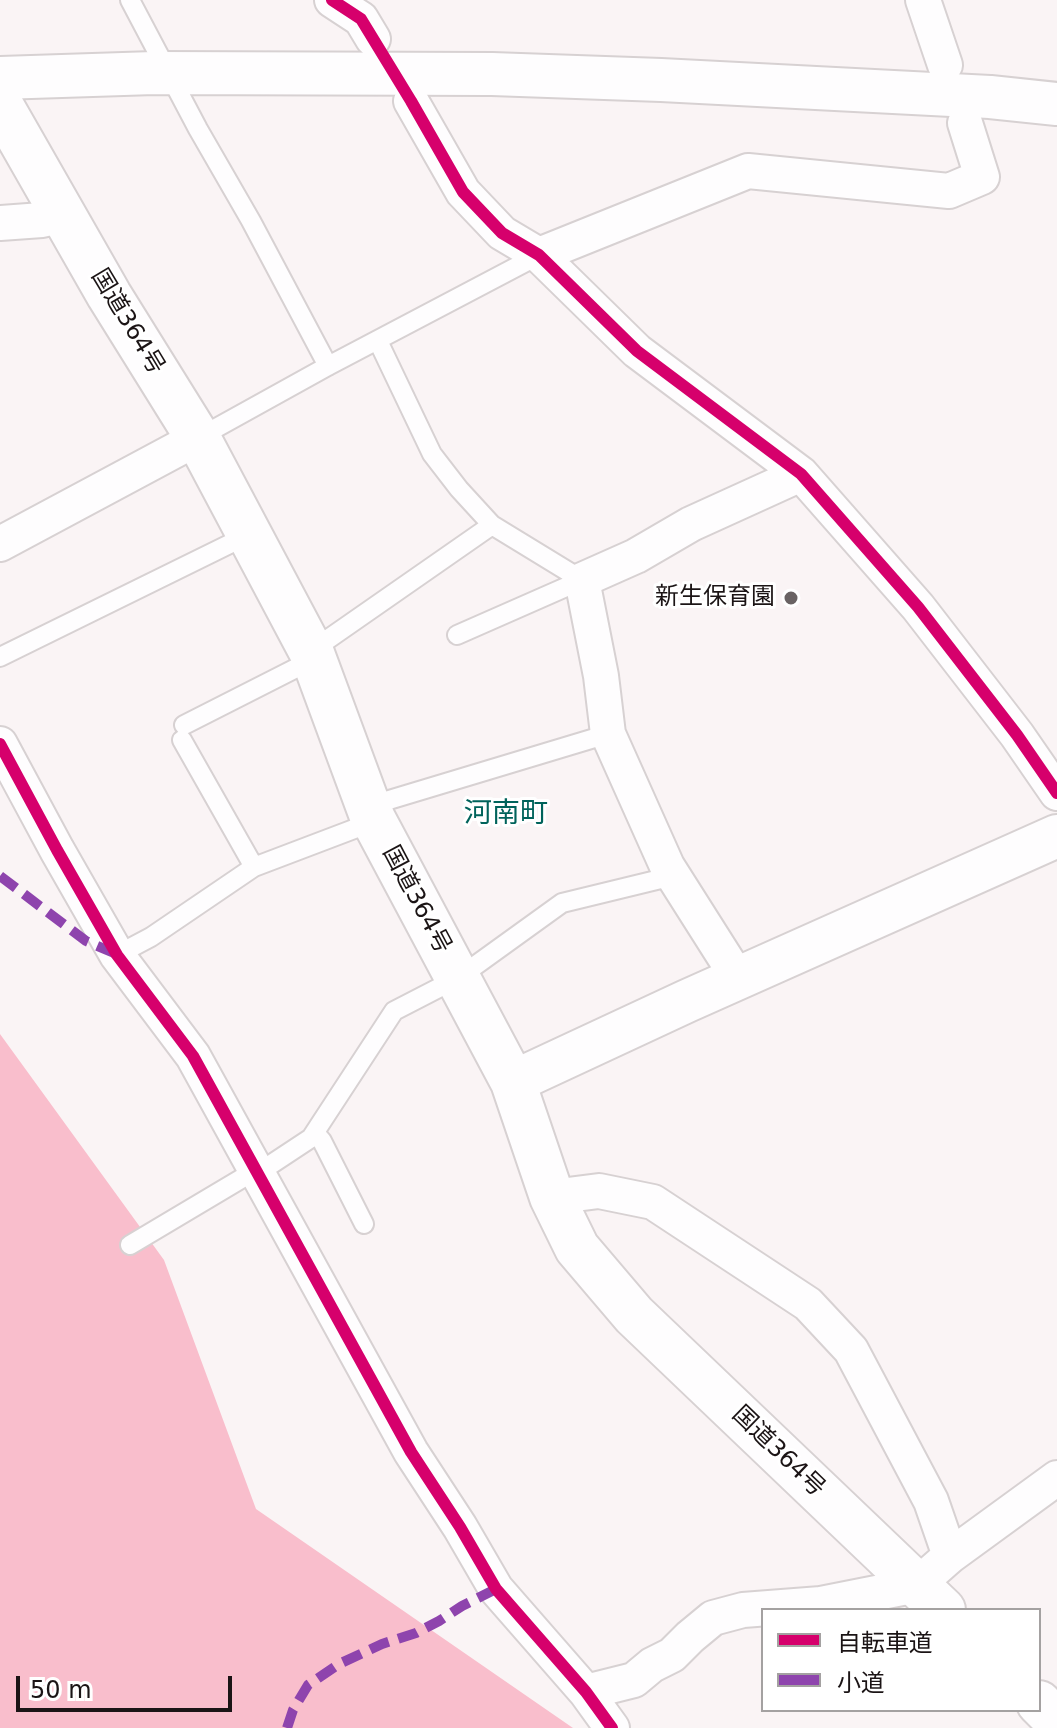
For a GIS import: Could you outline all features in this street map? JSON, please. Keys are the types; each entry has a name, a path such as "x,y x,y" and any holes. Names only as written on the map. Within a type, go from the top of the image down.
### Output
{"highway":[{"name":"国道364号","path":"0,104 109,295 198,438 313,655 371,813 513,1082 552,1197 577,1248 634,1315 930,1598"},
{"path":"1041,1705 1057,1721"}],"street":[{"path":"332,0 361,19 373,39"},
{"path":"923,0 945,65"},
{"path":"0,78 170,73 492,74 990,97 1057,104"},
{"path":"411,101 463,192 502,233 539,255 637,351 801,474 918,607 1017,735 1057,793"},
{"path":"539,255 748,171 949,191 982,177 965,123"},
{"path":"0,223 63,215"},
{"path":"0,544 198,438"},
{"path":"738,978 667,866 608,734 601,676 582,580 636,556 691,524 801,474"},
{"path":"0,744 117,955 193,1056 411,1452 496,1589 586,1692 612,1728"},
{"path":"513,1082 1057,836"},
{"path":"552,1197 599,1191 653,1202 808,1304 851,1350 931,1501 950,1556"},
{"path":"769,1608 930,1598 950,1556 1057,1478"},
{"path":"586,1692 634,1680 652,1665 672,1655 713,1618 761,1609"}],"lane":[{"path":"130,0 328,366"},
{"path":"198,438 539,255"},
{"path":"378,341 432,454 459,489 492,525 582,580"},
{"path":"254,867 183,732 313,655 492,525"},
{"path":"0,657 250,534"},
{"path":"457,635 582,580"},
{"path":"117,955 151,937 254,867 362,826 371,813 608,734"},
{"path":"130,1245 311,1138 394,1011 458,978 562,903 673,876"},
{"path":"315,1133 364,1224"}],"shaded area":[{"path":"0,1034 164,1260 256,1509 573,1728 0,1728"}],"marked path":[{"path":"0,876 86,941 114,953"},
{"path":"287,1728 293,1710 308,1685 339,1664 382,1644 416,1633 496,1589"}],"cycle path":[{"path":"332,0 361,19 463,192 502,233 539,255 637,351 801,474 918,607 1017,735 1057,793"},
{"path":"0,744 117,955 193,1056 411,1452 496,1589 586,1692 612,1728"}],"place":[{"name":"新生保育園","path":"791,598"}],"district":[{"name":"河南町","path":"506,815"}]}
